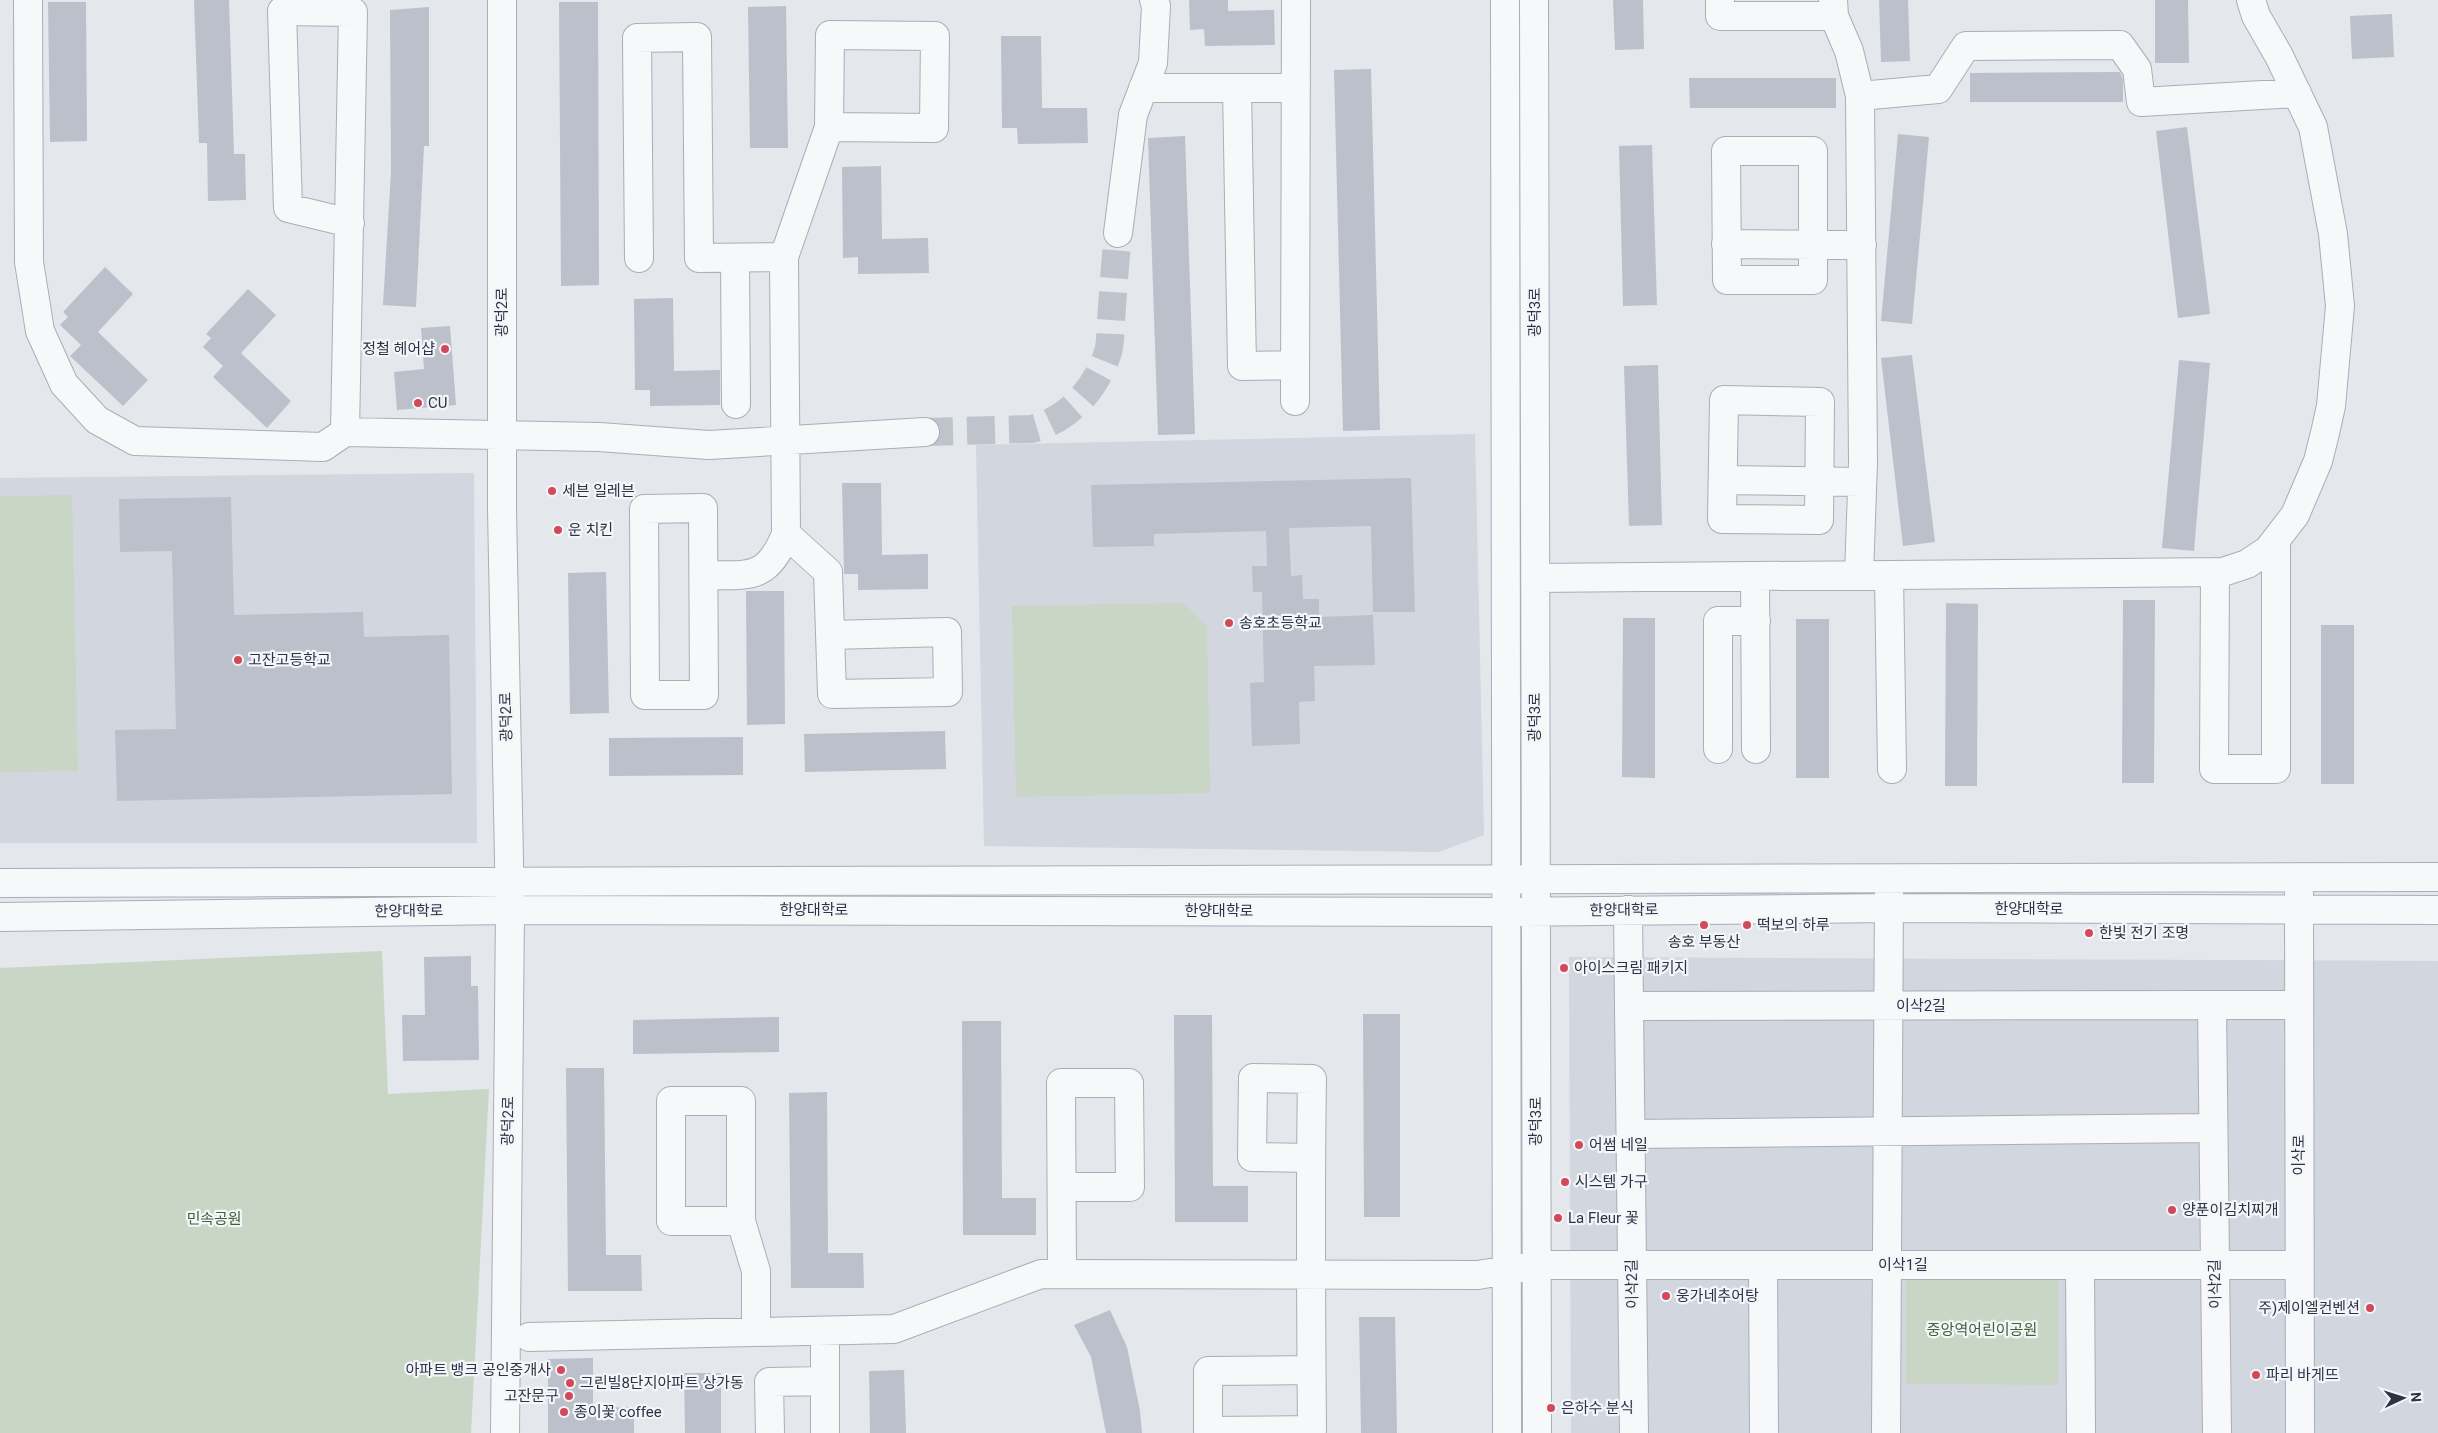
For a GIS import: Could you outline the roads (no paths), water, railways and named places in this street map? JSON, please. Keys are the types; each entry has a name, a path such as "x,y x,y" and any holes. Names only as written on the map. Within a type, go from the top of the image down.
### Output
{"street":[{"path":"28,0 29,262 40,331 64,384 97,420 135,441 322,447 344,432 599,437 709,445 925,432"},
{"name":"광덕2로","path":"502,0 502,434 510,910 505,1433"},
{"path":"1118,233 1133,114 1153,63 1156,6 1154,0"},
{"path":"1295,401 1296,0"},
{"name":"광덕3로","path":"1505,0 1507,1433"},
{"name":"광덕3로","path":"1534,0 1537,1433"},
{"path":"1720,0 1720,16 1834,8 1850,51 1860,96 1862,482 1859,576"},
{"path":"1535,578 2215,572 2247,564 2268,550 2295,515 2318,461 2331,406 2340,306 2333,234 2313,127 2256,16 2251,0"},
{"path":"344,432 350,223 353,12 282,11 288,208 350,223"},
{"path":"704,575 748,575 764,569 778,555 786,534 784,257 829,128 830,35 935,36 934,128 829,128"},
{"path":"639,258 637,38 680,37 697,37 699,258 784,257"},
{"path":"1860,96 1938,88 1966,46 2120,45 2137,69 2141,102 2297,93"},
{"path":"1143,88 1296,88"},
{"path":"1238,88 1242,366 1296,365"},
{"path":"1726,151 1813,151 1813,244 1814,280 1726,280 1726,151"},
{"path":"1726,244 1862,245"},
{"path":"735,258 736,404"},
{"path":"1724,400 1820,402 1819,481 1819,520 1722,519 1724,400"},
{"path":"1723,480 1862,482"},
{"path":"703,508 704,575 704,695 645,695 644,509 703,508"},
{"path":"786,534 828,572 830,635 832,694 948,692 947,632 830,635"},
{"path":"2215,572 2214,769 2276,769 2276,541"},
{"path":"1890,575 1892,769"},
{"path":"1755,577 1756,749"},
{"path":"1718,749 1718,621 1756,621"},
{"name":"이삭로","path":"2299,877 2300,1433"},
{"name":"한양대학로","path":"0,883 2438,877"},
{"path":"1886,1433 1889,879"},
{"name":"한양대학로","path":"0,917 510,910 1506,912 1890,908 2438,910"},
{"path":"1628,910 1629,1006"},
{"path":"2212,1005 2298,1005"},
{"name":"이삭2길","path":"1634,1433 1629,1006 2212,1005 2217,1433"},
{"path":"741,1221 671,1221 671,1101 741,1101 741,1221 756,1271 756,1332"},
{"path":"1630,1134 2213,1128"},
{"path":"1311,1158 1311,1370"},
{"path":"1062,1187 1062,1274"},
{"name":"이삭1길","path":"529,1337 894,1329 1041,1274 1478,1274 1537,1264 1632,1266 2299,1265"},
{"path":"2080,1265 2081,1433"},
{"path":"1763,1266 1764,1433"},
{"path":"825,1331 825,1433"},
{"path":"770,1433 769,1382 825,1381"}],"tunnel":[{"path":"925,432 1031,429 1056,419 1078,402 1095,380 1108,351 1118,233"}],"place":[{"name":"정철 헤어샵","path":"445,349"},
{"name":"CU","path":"418,403"},
{"name":"세븐 일레븐","path":"552,491"},
{"name":"운 치킨","path":"558,530"},
{"name":"송호초등학교","path":"1229,623"},
{"name":"고잔고등학교","path":"238,660"},
{"name":"송호 부동산","path":"1704,925"},
{"name":"떡보의 하루","path":"1747,925"},
{"name":"한빛 전기 조명","path":"2089,933"},
{"name":"아이스크림 패키지","path":"1564,968"},
{"name":"어썸 네일","path":"1579,1145"},
{"name":"시스템 가구","path":"1565,1182"},
{"name":"양푼이김치찌개","path":"2172,1210"},
{"name":"La Fleur 꽃","path":"1558,1218"},
{"name":"웅가네추어탕","path":"1666,1296"},
{"name":"주)제이엘컨벤션","path":"2370,1308"},
{"name":"아파트 뱅크 공인중개사","path":"561,1370"},
{"name":"파리 바게뜨","path":"2256,1375"},
{"name":"그린빌8단지아파트 상가동","path":"570,1383"},
{"name":"고잔문구","path":"569,1396"},
{"name":"은하수 분식","path":"1551,1408"},
{"name":"종이꽃 coffee","path":"564,1412"}],"park label":[{"name":"민속공원","path":"214,1219"},
{"name":"중앙역어린이공원","path":"1982,1330"}]}
